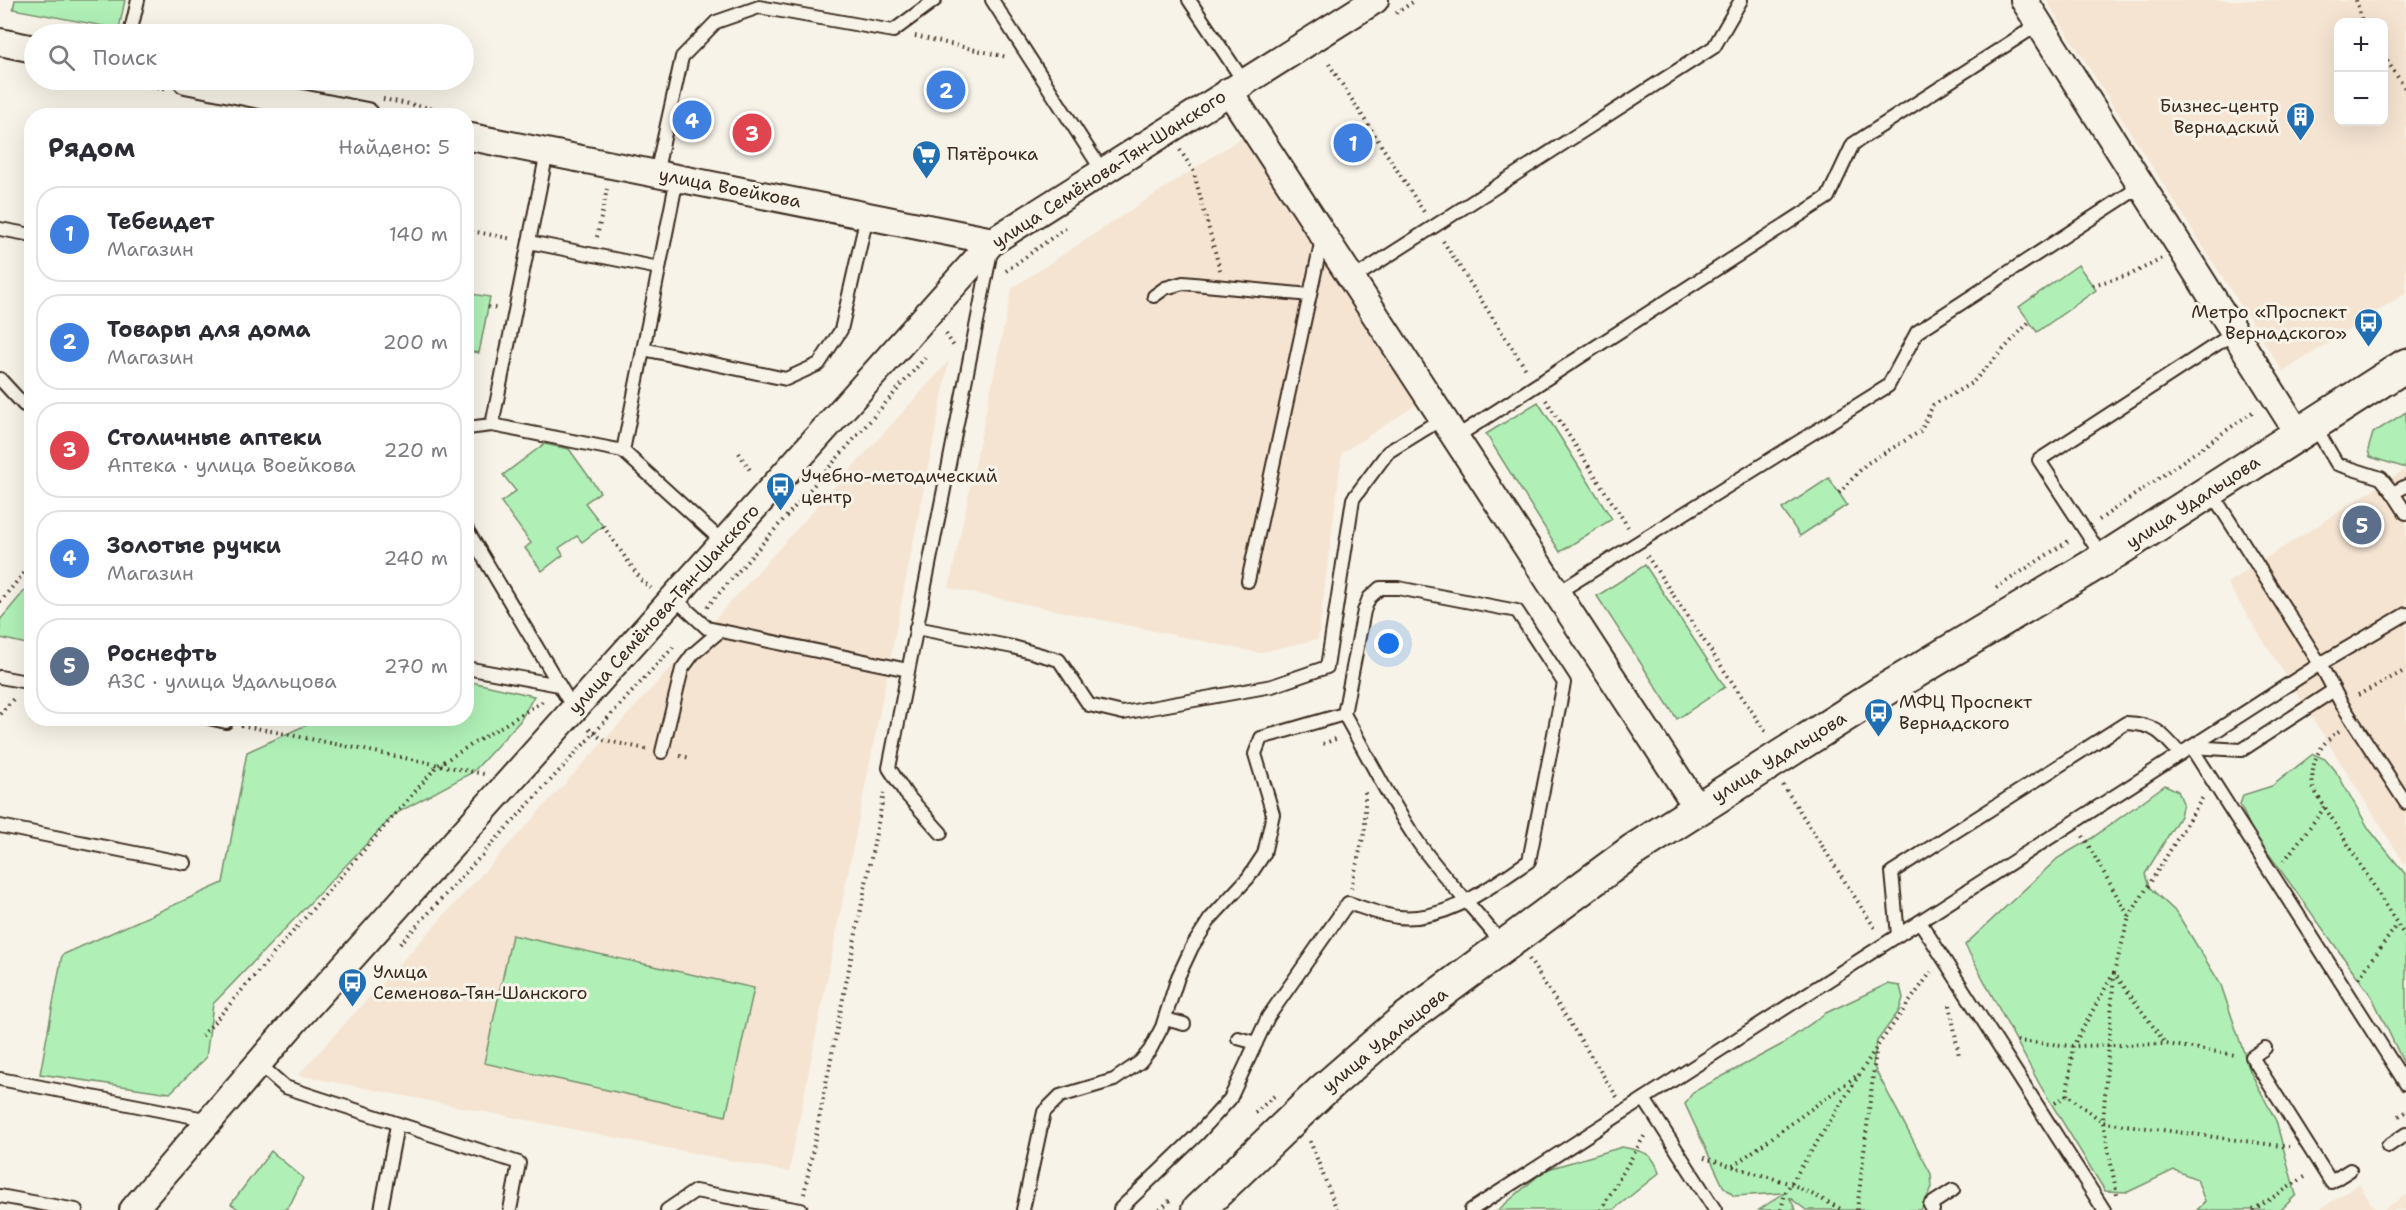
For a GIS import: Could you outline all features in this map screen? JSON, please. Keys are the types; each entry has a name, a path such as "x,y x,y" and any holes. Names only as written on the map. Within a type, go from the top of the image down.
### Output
{"street":[{"name":"улица Семёнова-Тян-Шанского","path":"133,1210 259,1064 576,707 666,596 724,543 993,241 1375,0"},
{"path":"2024,0 2234,333 2305,428"},
{"path":"0,42 24,47"},
{"path":"1237,86 1323,235 1698,808"},
{"path":"255,90 373,107"},
{"name":"улица Воейкова","path":"474,128 547,152 993,241"},
{"name":"улица Удальцова","path":"1198,1210 1322,1091 1400,1023 1516,952 1632,851 1880,693 2104,559 2406,365"}],"lane":[{"path":"132,24 138,0"},
{"path":"623,451 659,268 667,176 682,57 716,22 759,7 893,31 935,0"},
{"path":"992,0 1103,172"},
{"path":"1189,0 1237,86"},
{"path":"1352,279 1714,47 1742,0"},
{"path":"916,628 1012,647 1059,660 1089,705 1123,713 1272,686 1327,667 1353,499 1388,452 1449,428 1536,385 1828,197 1853,144 2039,24"},
{"path":"492,425 547,152"},
{"path":"1557,593 1888,386 1917,332 2141,186"},
{"path":"643,349 786,379 819,364 841,330 867,216"},
{"path":"0,229 24,234"},
{"path":"1248,581 1323,235"},
{"path":"941,833 906,794 889,768 993,241"},
{"path":"529,242 659,268"},
{"path":"1154,296 1165,288 1183,283 1310,295"},
{"path":"2104,559 2039,460 2234,333"},
{"path":"0,379 24,405"},
{"path":"474,428 492,425 623,451 724,543"},
{"path":"2305,428 2337,464 2380,478 2406,513"},
{"path":"2393,493 2406,486"},
{"path":"2210,491 2320,664 2341,703 2406,803"},
{"path":"474,542 556,690 576,707"},
{"path":"1120,1209 1197,1135 1230,1099 1268,1017 1348,903 1398,917 1422,915 1468,902 1529,861 1564,683 1517,611 1398,588 1380,588 1369,598 1364,611 1344,714 1418,842 1468,902 1516,952"},
{"path":"666,596 707,628 908,670"},
{"path":"1471,1210 2320,664 2406,614"},
{"path":"662,752 682,669 693,654 720,631"},
{"path":"474,670 556,690"},
{"path":"0,677 24,682"},
{"path":"2186,751 2242,750 2334,690"},
{"path":"1023,1210 1044,1112 1060,1096 1100,1086 1128,1072 1150,1050 1165,1019 1178,977 1192,947 1210,919 1257,867 1269,842 1273,814 1256,754 1261,738 1344,714"},
{"path":"1898,935 1892,872 2126,723 2139,723 2160,730 2186,751 2213,781 2406,1084"},
{"path":"0,827 185,863"},
{"path":"1920,922 2104,1210"},
{"path":"1165,1019 1184,1024"},
{"path":"1238,1038 1256,1044"},
{"path":"2265,1048 2252,1057 2331,1182 2350,1170"},
{"path":"259,1064 285,1087 519,1163 510,1210"},
{"path":"0,1079 210,1120"},
{"path":"1644,1099 1715,1210"},
{"path":"381,1210 397,1125"},
{"path":"2388,1146 2406,1134"},
{"path":"1933,1210 1930,1205 1953,1190"},
{"path":"667,1210 695,1191 801,1210"},
{"path":"0,1196 76,1210"}],"path":[{"path":"2356,0 2361,18"},
{"path":"893,31 1032,62"},
{"path":"2388,62 2406,90"},
{"path":"1329,64 1426,215"},
{"path":"1179,148 1193,170 1224,286"},
{"path":"594,255 607,188"},
{"path":"474,232 529,242"},
{"path":"1439,235 1638,543 1769,736"},
{"path":"2093,285 2129,275 2182,250"},
{"path":"1839,493 1866,464 1920,431 1933,405 1972,383 2030,321"},
{"path":"739,453 758,481"},
{"path":"603,526 642,581 666,596"},
{"path":"0,602 24,573"},
{"path":"2341,703 2406,670"},
{"path":"202,1036 438,765 556,690"},
{"path":"246,726 485,774"},
{"path":"2336,733 2321,748 2313,763 2313,788 2406,938"},
{"path":"595,734 603,740"},
{"path":"1323,744 1339,738 1344,747"},
{"path":"1774,790 1793,778"},
{"path":"2118,1199 2103,1122 2114,973 2129,917 2213,781"},
{"path":"1783,784 1885,944"},
{"path":"1348,903 1365,829 1365,785"},
{"path":"2273,876 2325,807"},
{"path":"2075,822 2129,917"},
{"path":"2348,993 2397,925"},
{"path":"1516,952 1626,1110"},
{"path":"1781,1210 1785,1193 1876,1048 1942,957"},
{"path":"2114,973 2166,1044"},
{"path":"2041,1112 2067,1095 2073,1046 2114,973"},
{"path":"1995,1039 2073,1046 2166,1044 2252,1057"},
{"path":"1857,1210 1876,1048"},
{"path":"1733,1166 1862,1071"},
{"path":"2067,1095 2103,1122 2311,1150"},
{"path":"1600,1210 1656,1117"},
{"path":"1309,1136 1337,1210"},
{"path":"1677,1150 1792,1184 1844,1210"},
{"path":"2253,1210 2321,1166"}],"shaded area":[{"path":"2046,0 2406,0 2406,293 2283,372"},
{"path":"1241,138 1416,405 1342,453 1318,639 1259,653 949,588 1012,288"},
{"path":"949,361 789,1172 298,1075 707,628"},
{"path":"2406,469 2406,866 2227,583"},
{"path":"2359,1184 2375,1210 2319,1210"},
{"path":"2406,1195 2406,1210 2383,1210"}],"green space":[{"path":"15,0 125,0 120,24 92,24 13,9"},
{"path":"2078,265 2096,290 2037,332 2019,307"},
{"path":"474,294 490,297 479,353 474,352"},
{"path":"1538,402 1612,519 1560,552 1486,434"},
{"path":"2406,412 2406,468 2370,457 2368,450 2373,433"},
{"path":"544,444 569,449 600,492 585,503 603,526 582,542 577,536 559,548 563,555 542,571 525,548 531,543 501,502 516,491 503,475"},
{"path":"1829,478 1847,505 1800,536 1782,509"},
{"path":"1645,565 1725,687 1677,719 1597,596"},
{"path":"24,591 24,643 0,638 0,620"},
{"path":"474,683 534,696 520,721 473,772 395,814 213,1004 206,1058 170,1093 40,1074 62,955 223,883 247,752 304,726 474,726"},
{"path":"2313,754 2325,759 2338,775 2369,829 2406,875 2406,1068 2372,997 2253,832 2240,805 2243,795 2272,786"},
{"path":"2165,785 2178,791 2183,803 2180,816 2145,874 2149,887 2177,913 2221,985 2250,1071 2276,1121 2296,1195 2281,1210 2197,1210 2205,1202 2197,1179 2174,1170 2128,1192 2105,1191 2041,1087 1965,945 2058,858 2092,838"},
{"path":"512,935 754,988 726,1116 484,1063"},
{"path":"1887,984 1900,986 1903,998 1899,1011 1877,1041 1873,1065 1931,1174 1932,1187 1921,1210 1806,1210 1789,1197 1796,1210 1759,1210 1784,1193 1734,1196 1723,1186 1685,1104 1693,1092 1781,1045 1826,1013"},
{"path":"1622,1147 1646,1154 1654,1161 1659,1173 1613,1210 1498,1210 1545,1170"},
{"path":"271,1151 303,1178 291,1203 285,1210 240,1210 231,1204"}],"place":[{"name":"Товары для дома","path":"946,90"},
{"name":"Золотые ручки","path":"692,120"},
{"name":"Столичные аптеки","path":"752,133"},
{"name":"Бизнес-центр Вернадский","path":"2300,142"},
{"name":"Тебеидет","path":"1353,143"},
{"name":"Пятёрочка","path":"926,180"},
{"name":"Метро «Проспект Вернадского»","path":"2368,348"},
{"name":"Учебно-методический центр","path":"780,512"},
{"name":"Роснефть","path":"2362,525"},
{"name":"МФЦ Проспект Вернадского","path":"1878,738"},
{"name":"Улица Семенова-Тян-Шанского","path":"352,1008"}]}
